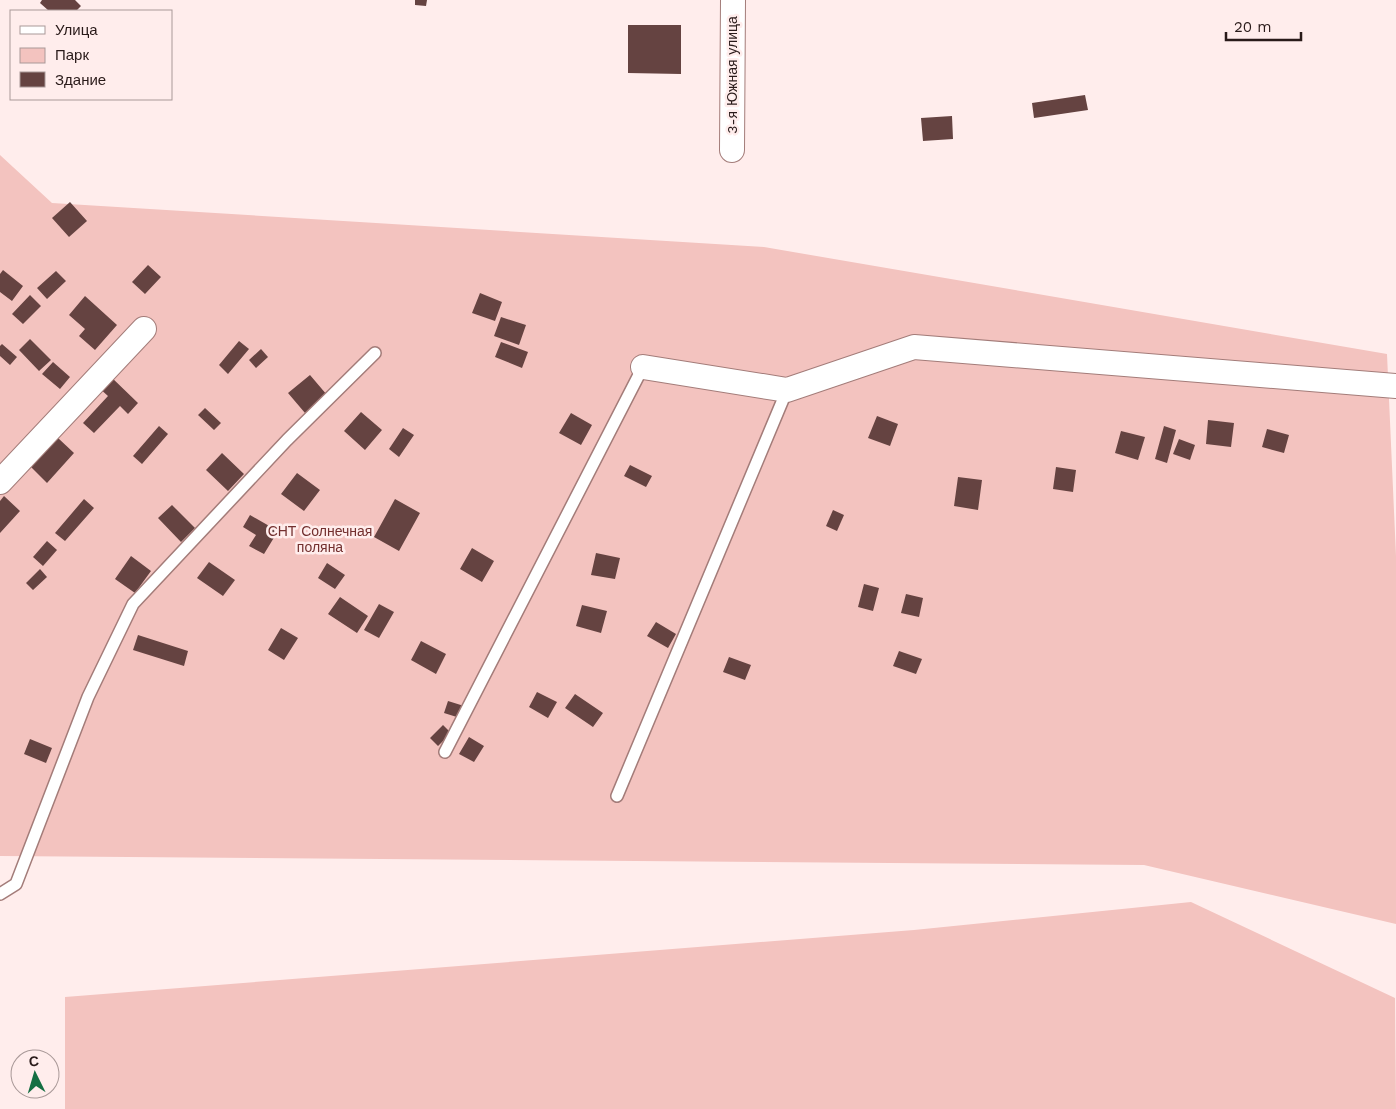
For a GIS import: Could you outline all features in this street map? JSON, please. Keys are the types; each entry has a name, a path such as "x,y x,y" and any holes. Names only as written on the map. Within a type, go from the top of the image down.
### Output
{"street":[{"name":"3-я Южная улица","path":"732,0 732,150"},
{"path":"0,482 144,329"},
{"path":"643,367 787,390 914,346 1396,386"}],"lane":[{"path":"0,894 16,884 88,697 133,604 287,440 375,354"},
{"path":"445,752 643,367"},
{"path":"617,796 787,390"}],"green space":[{"name":"СНТ Солнечная поляна","path":"0,155 52,203 764,247 1387,354 1396,556 1396,924 1144,865 0,856"},
{"path":"1191,902 1395,998 1396,1109 65,1109 65,997 914,930"}],"building":[{"path":"42,0 75,0 81,6 77,10 48,10 40,3"},
{"path":"415,0 427,0 426,6 415,5"},
{"path":"628,25 681,25 681,74 628,73"},
{"path":"1085,95 1088,110 1034,118 1032,103"},
{"path":"952,116 953,139 923,141 921,118"},
{"path":"70,202 87,221 69,237 52,218"},
{"path":"148,265 161,277 145,294 132,282"},
{"path":"3,270 23,286 12,301 0,292 0,274"},
{"path":"56,271 66,281 47,299 37,288"},
{"path":"480,293 502,302 495,321 472,313"},
{"path":"30,295 41,306 23,324 12,314"},
{"path":"85,296 117,325 95,350 79,336 85,329 69,315"},
{"path":"501,317 526,325 519,345 494,336"},
{"path":"30,339 51,360 39,371 19,350"},
{"path":"239,341 249,349 228,374 219,365"},
{"path":"501,342 528,352 522,368 495,357"},
{"path":"2,344 17,357 10,365 0,356 0,346"},
{"path":"261,349 268,357 256,368 249,360"},
{"path":"53,362 70,377 60,389 42,374"},
{"path":"109,375 138,403 128,414 120,406 94,433 83,423 108,396 98,387"},
{"path":"310,375 327,395 305,413 288,393"},
{"path":"205,408 221,423 214,430 198,415"},
{"path":"361,412 382,430 365,450 344,431"},
{"path":"571,413 592,425 581,445 559,433"},
{"path":"877,416 898,424 890,446 868,438"},
{"path":"1208,420 1234,423 1231,447 1206,444"},
{"path":"159,426 168,434 142,464 133,456"},
{"path":"1164,426 1176,430 1167,463 1155,459"},
{"path":"403,428 414,435 399,457 389,449"},
{"path":"1267,429 1289,435 1284,453 1262,447"},
{"path":"1121,431 1145,437 1138,460 1115,453"},
{"path":"58,438 74,453 47,483 31,467"},
{"path":"1179,439 1195,445 1190,460 1173,454"},
{"path":"222,453 244,474 228,491 206,470"},
{"path":"630,465 652,476 646,487 624,476"},
{"path":"1056,467 1076,470 1073,492 1053,489"},
{"path":"297,473 320,490 304,511 281,494"},
{"path":"958,477 982,480 978,510 954,506"},
{"path":"4,496 20,511 0,533 0,501"},
{"path":"84,499 94,508 65,541 55,533"},
{"path":"395,499 420,513 399,551 374,537"},
{"path":"172,505 195,528 181,542 158,518"},
{"path":"833,510 844,515 837,531 826,526"},
{"path":"250,515 278,531 264,554 249,546 256,535 243,527"},
{"path":"47,541 57,550 43,566 33,557"},
{"path":"472,548 494,561 482,582 460,569"},
{"path":"596,553 620,558 615,579 591,575"},
{"path":"131,556 151,571 135,593 115,579"},
{"path":"209,562 235,580 223,596 197,578"},
{"path":"327,563 345,575 335,589 318,578"},
{"path":"40,569 47,577 33,590 26,583"},
{"path":"864,584 879,588 873,611 858,607"},
{"path":"906,594 923,598 919,617 901,613"},
{"path":"340,597 368,616 357,633 328,614"},
{"path":"379,604 394,612 379,638 364,630"},
{"path":"582,605 607,611 601,633 576,626"},
{"path":"656,622 676,634 668,648 647,636"},
{"path":"281,628 298,638 284,660 268,650"},
{"path":"138,635 188,651 184,666 133,650"},
{"path":"421,641 446,654 436,674 411,660"},
{"path":"899,651 922,659 916,674 893,666"},
{"path":"729,657 751,665 745,680 723,672"},
{"path":"537,692 557,702 548,718 529,707"},
{"path":"575,694 603,713 593,727 565,708"},
{"path":"448,701 464,706 460,718 444,713"},
{"path":"443,725 451,733 438,746 430,738"},
{"path":"469,737 484,746 474,762 459,754"},
{"path":"30,739 52,748 46,763 24,754"}]}
